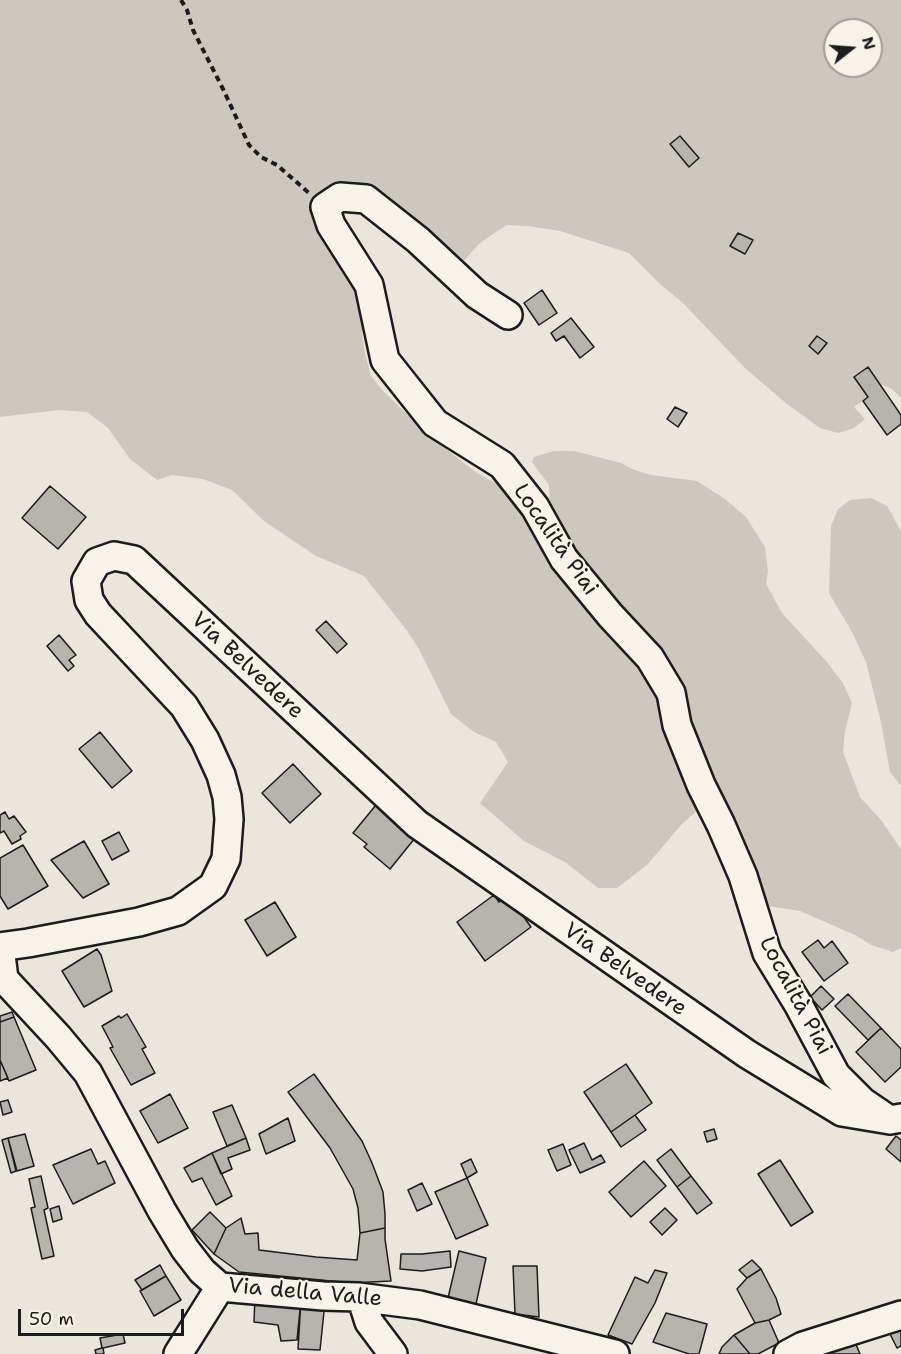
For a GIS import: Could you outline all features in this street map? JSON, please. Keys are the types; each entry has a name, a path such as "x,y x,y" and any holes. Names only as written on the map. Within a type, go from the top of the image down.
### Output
{"street":[{"path":"325,207 340,197 366,199 418,240 477,295 508,315"},
{"name":"Località Piai","path":"325,207 331,225 369,285 385,360 435,423 502,465 535,507 564,559 610,615 650,658 671,693 677,725 701,785 743,876 767,953 798,1004 836,1075 863,1102 897,1122"},
{"name":"Via Belvedere","path":"0,947 140,922 178,911 213,886 226,859 229,819 226,797 221,775 205,740 184,706 98,614 89,600 86,581 97,562 114,556 134,560 417,824 747,1054 842,1112 897,1122"},
{"name":"Via della Valle","path":"0,947 4,979 88,1073 162,1211 185,1249 202,1271 220,1287 358,1297 420,1305 615,1354"},
{"path":"178,1354 220,1287"},
{"path":"358,1297 363,1303 369,1322 393,1354"},
{"path":"788,1354 803,1346 901,1315"}],"path":[{"path":"181,0 249,145 261,157 277,165 325,207"}],"shaded area":[{"path":"0,0 901,0 901,398 892,389 880,384 868,367 854,377 868,397 854,407 865,419 854,428 838,433 820,428 787,404 746,369 682,302 629,253 560,231 507,225 479,244 460,265 337,190 316,198 311,206 313,218 359,293 363,314 362,334 371,376 383,391 434,440 477,473 507,489 654,674 702,806 682,824 647,865 617,888 598,888 565,862 524,841 480,803 508,762 496,742 474,732 451,714 419,649 364,576 316,556 264,521 232,490 203,479 172,475 157,480 130,459 108,428 87,412 59,410 0,417"},
{"path":"554,451 574,451 621,463 651,475 697,481 725,499 746,517 765,547 768,571 766,584 782,613 826,661 843,683 852,703 845,731 843,752 860,797 881,820 901,849 901,948 893,952 871,945 855,935 800,911 762,905 681,719 551,525 549,485 532,462 534,457"},
{"path":"871,498 887,506 901,531 901,786 890,772 881,722 866,662 829,593 831,526 838,509 850,500"}],"building":[{"path":"680,136 699,158 689,167 670,144"},
{"path":"738,233 753,240 745,254 730,246"},
{"path":"542,290 557,313 539,325 524,303"},
{"path":"571,318 594,347 580,358 564,336 556,341 551,333"},
{"path":"817,336 827,343 818,354 809,346"},
{"path":"868,367 901,415 901,424 887,435 863,401 868,397 854,377"},
{"path":"675,407 687,413 678,427 667,419"},
{"path":"50,486 86,517 58,549 22,518"},
{"path":"326,621 347,644 337,653 316,630"},
{"path":"59,635 76,655 69,660 74,666 68,671 47,646"},
{"path":"100,732 132,771 112,788 79,749"},
{"path":"293,764 321,794 290,823 262,793"},
{"path":"376,805 415,838 390,869 364,847 367,844 353,833"},
{"path":"5,812 9,819 14,816 26,832 20,836 21,839 12,844 4,831 0,833 0,815"},
{"path":"119,832 129,851 112,860 102,841"},
{"path":"84,841 109,884 83,898 51,860"},
{"path":"23,845 48,886 8,909 0,896 0,858"},
{"path":"494,895 499,902 508,895 531,927 485,961 457,922"},
{"path":"275,902 296,937 267,956 245,920"},
{"path":"818,940 824,948 832,941 848,963 824,981 802,952"},
{"path":"97,949 112,991 84,1007 62,971"},
{"path":"821,986 834,999 822,1010 810,997"},
{"path":"848,994 881,1028 868,1040 835,1006"},
{"path":"12,1012 14,1017 0,1022 0,1016"},
{"path":"127,1014 146,1047 142,1049 155,1073 131,1085 110,1048 113,1047 102,1026"},
{"path":"14,1017 36,1070 9,1081 0,1060 0,1022"},
{"path":"881,1028 901,1049 901,1067 885,1082 856,1052"},
{"path":"0,1060 8,1078 0,1081"},
{"path":"626,1064 652,1103 611,1132 584,1092"},
{"path":"314,1074 362,1141 383,1192 385,1228 360,1233 358,1208 353,1189 330,1148 288,1092"},
{"path":"170,1094 188,1128 158,1143 140,1111"},
{"path":"8,1100 12,1112 3,1115 0,1102"},
{"path":"232,1105 246,1138 227,1146 213,1112"},
{"path":"635,1115 646,1130 621,1147 611,1132"},
{"path":"288,1118 295,1141 266,1154 259,1134"},
{"path":"714,1129 717,1139 707,1142 704,1132"},
{"path":"25,1134 34,1166 17,1171 8,1138"},
{"path":"896,1136 901,1140 901,1162 886,1149"},
{"path":"8,1138 16,1171 11,1173 2,1140"},
{"path":"246,1138 250,1150 228,1158 232,1169 221,1174 212,1153"},
{"path":"584,1143 592,1160 601,1155 605,1162 580,1173 569,1150"},
{"path":"563,1144 571,1165 557,1171 548,1150"},
{"path":"91,1149 98,1164 105,1161 115,1183 73,1204 53,1165"},
{"path":"671,1149 691,1176 677,1187 657,1160"},
{"path":"212,1153 232,1196 216,1205 202,1178 192,1182 184,1168"},
{"path":"471,1159 477,1172 467,1178 461,1164"},
{"path":"780,1160 813,1212 791,1226 758,1174"},
{"path":"644,1161 666,1186 631,1217 609,1192"},
{"path":"41,1176 48,1208 44,1210 54,1256 42,1259 31,1208 35,1207 29,1179"},
{"path":"691,1176 712,1203 697,1214 677,1187"},
{"path":"467,1178 488,1225 456,1239 435,1192"},
{"path":"422,1183 432,1204 417,1211 408,1190"},
{"path":"59,1206 62,1219 53,1222 50,1209"},
{"path":"665,1208 677,1220 662,1235 650,1222"},
{"path":"210,1212 226,1228 214,1254 192,1230"},
{"path":"241,1218 245,1234 258,1233 259,1250 357,1260 360,1233 385,1228 391,1281 351,1283 239,1272 214,1254 226,1228"},
{"path":"450,1251 451,1267 422,1271 400,1269 401,1254"},
{"path":"459,1251 486,1258 476,1304 448,1298"},
{"path":"752,1260 761,1269 747,1278 739,1270"},
{"path":"160,1265 166,1276 142,1290 135,1280"},
{"path":"513,1266 537,1266 539,1317 515,1314"},
{"path":"761,1269 776,1298 781,1314 755,1323 737,1289 747,1278"},
{"path":"655,1270 667,1273 655,1303 632,1344 608,1335 635,1277 648,1283"},
{"path":"166,1276 181,1300 154,1316 140,1291"},
{"path":"255,1297 301,1300 297,1340 281,1341 278,1325 254,1322"},
{"path":"301,1300 325,1302 320,1350 298,1349"},
{"path":"666,1313 707,1324 699,1354 689,1354 653,1342"},
{"path":"901,1317 901,1346 897,1348 885,1324"},
{"path":"769,1320 779,1343 758,1354 750,1354 734,1335 755,1323"},
{"path":"123,1334 125,1343 103,1348 104,1354 96,1354 95,1350 102,1348 100,1338"},
{"path":"734,1335 750,1354 719,1354 722,1347"},
{"path":"853,1337 860,1354 807,1354"}]}
